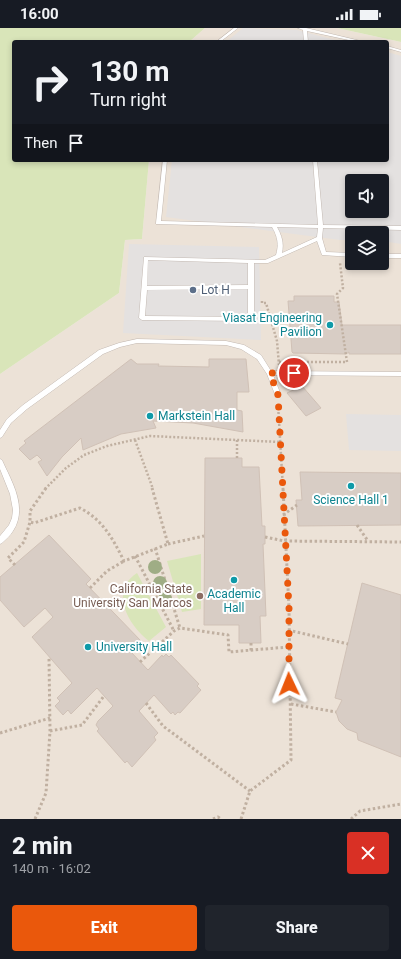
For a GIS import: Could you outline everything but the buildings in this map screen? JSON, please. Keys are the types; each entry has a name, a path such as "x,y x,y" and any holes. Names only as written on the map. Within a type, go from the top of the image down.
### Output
{"lane":[{"path":"221,40 236,28"},
{"path":"305,40 302,28 354,40"},
{"path":"389,47 401,50"},
{"path":"165,162 158,223 401,228"},
{"path":"315,162 321,227 318,238 324,254 345,255"},
{"path":"274,226 280,236 282,247 278,257"},
{"path":"250,262 251,319 142,318 146,258 266,262 318,238"},
{"path":"389,256 401,256"},
{"path":"144,288 251,287"},
{"path":"0,435 9,420 24,407 101,352 119,345 137,341 226,344 242,347 259,357 270,373 278,395"},
{"path":"270,373 401,374"},
{"path":"0,462 13,494 17,510 12,527 0,541"}],"path":[{"path":"262,295 262,303 266,303 277,341 279,362 347,362 337,294 343,288 339,259"},
{"path":"241,819 250,791 292,760 288,647 289,608 284,541 278,395"},
{"path":"15,564 8,558 24,542 30,522 30,511 48,486 72,463 93,451 150,436 280,442"},
{"path":"135,440 155,497 168,544"},
{"path":"237,440 237,458"},
{"path":"283,515 297,505"},
{"path":"30,522 34,523 80,508 94,514 109,532 124,561"},
{"path":"357,525 368,542"},
{"path":"90,588 107,571 124,561 155,548 204,536"},
{"path":"265,537 284,541 401,542"},
{"path":"155,548 180,628"},
{"path":"135,556 174,631"},
{"path":"140,662 174,631 180,628 228,635 229,652 288,647"},
{"path":"288,630 348,644"},
{"path":"251,643 251,650"},
{"path":"35,819 46,793 50,730 50,657"},
{"path":"50,730 82,725 104,696"},
{"path":"146,703 164,726 250,791"},
{"path":"290,704 336,712"},
{"path":"0,733 50,718"},
{"path":"351,819 360,811 401,804"},
{"path":"213,819 218,817 221,819"}],"shaded area":[{"name":"California State University San Marcos","path":"205,28 337,28 401,42 401,819 0,819 0,374 119,293 125,240 142,239 149,162 389,162 389,40 191,40"},
{"path":"243,28 297,30 334,40 228,40"},
{"path":"389,53 401,56 401,244 389,242 389,226 345,226 345,240 166,217 172,162 389,162"},
{"name":"Lot H","path":"129,244 259,247 261,340 123,333"},
{"path":"346,414 401,415 401,451 349,450"}],"green space":[{"path":"0,28 205,28 191,40 12,40 12,162 149,162 142,239 125,240 119,293 0,374"},
{"path":"337,28 401,28 401,42"},
{"path":"201,554 201,609 182,612 167,561"},
{"path":"137,573 166,627 149,641 134,626 125,608 123,598 124,589 129,580"}],"place":[{"name":"Lot H","path":"193,290"},
{"name":"Viasat Engineering Pavilion","path":"330,325"},
{"name":"Markstein Hall","path":"150,416"},
{"name":"Science Hall 1","path":"351,486"},
{"name":"Academic Hall","path":"234,580"},
{"name":"California State University San Marcos","path":"200,596"},
{"name":"University Hall","path":"88,647"}],"route":[{"path":"289,684 289,608 284,541 278,395 270,373 294,373"}]}
